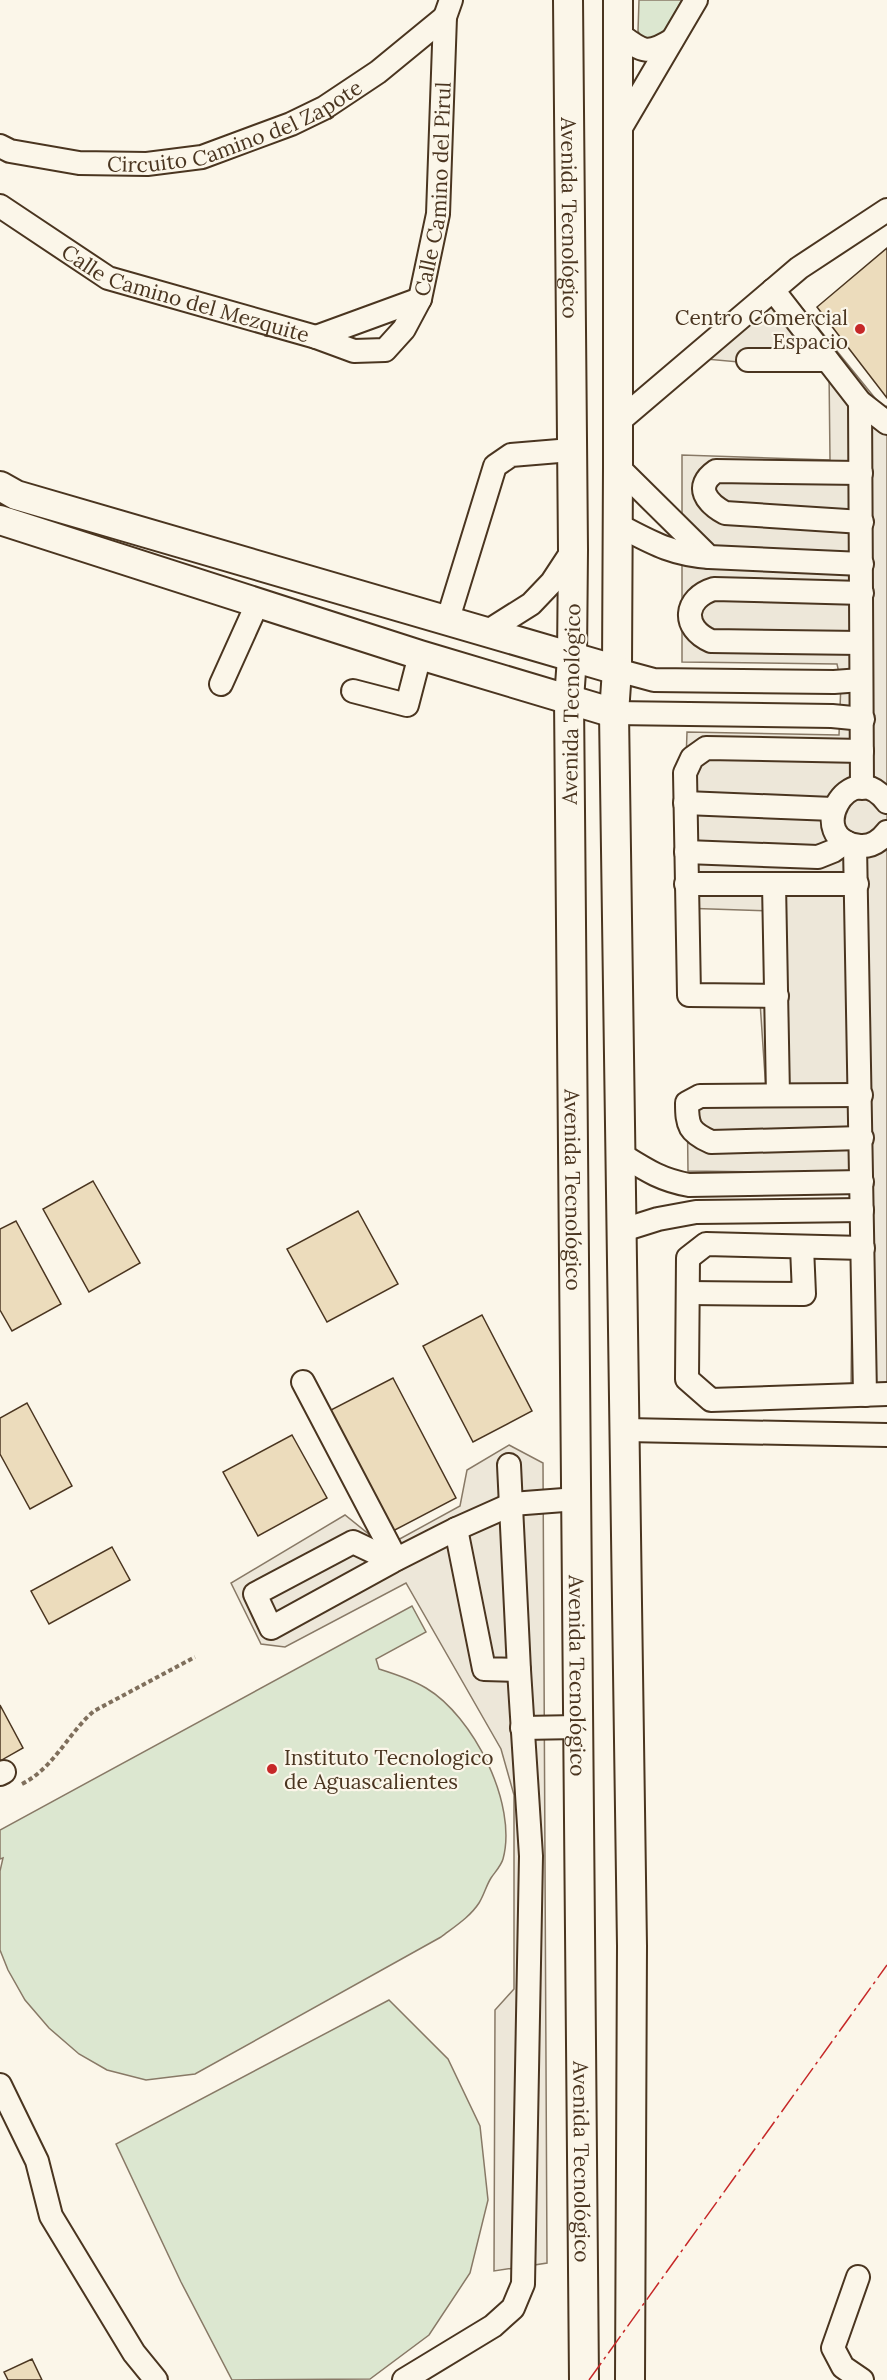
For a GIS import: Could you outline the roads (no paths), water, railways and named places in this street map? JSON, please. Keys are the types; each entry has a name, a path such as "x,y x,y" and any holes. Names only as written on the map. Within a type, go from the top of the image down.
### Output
{"main road":[{"name":"Avenida Tecnológico","path":"568,0 573,550 572,658 569,699 584,2380"},
{"name":"Avenida Tecnológico","path":"618,0 618,525 617,670 614,713 633,1946 630,2380"},
{"path":"0,486 16,495 617,670"},
{"path":"0,520 420,656 614,713"}],"street":[{"path":"619,131 696,0"},
{"name":"Circuito Camino del Zapote","path":"3,152 79,163 147,164 202,157 291,124 324,108 378,72 448,8"},
{"name":"Calle Camino del Pirul","path":"385,350 404,329 420,299 438,214 448,8"},
{"path":"618,34 639,49 647,51 657,50 672,40"},
{"name":"Calle Camino del Mezquite","path":"0,206 108,278 316,337 354,351 385,350"},
{"path":"618,422 798,268 887,210"},
{"path":"773,290 860,402 887,423"},
{"path":"316,337 420,299"},
{"path":"747,360 828,360"},
{"path":"860,402 862,788"},
{"path":"447,622 495,466 511,455 571,450"},
{"path":"618,466 709,557"},
{"path":"861,473 716,471 709,476 705,484 705,496 712,505 725,513 861,522"},
{"path":"618,525 660,547 683,555 862,564"},
{"path":"485,633 531,604 552,582 573,550"},
{"path":"861,643 711,641 700,636 692,625 690,613 694,600 702,592 714,589 862,593"},
{"path":"221,684 258,602"},
{"path":"353,691 407,705 420,656"},
{"path":"617,670 654,680 834,682 861,680"},
{"path":"703,680 703,714"},
{"path":"614,713 862,719"},
{"path":"777,996 688,995 685,773 692,758 706,748 862,751"},
{"path":"863,1248 706,1244 688,1258 687,1379 711,1400 876,1394 863,1248 857,884 851,844 834,828 833,809 844,794 862,788 880,794 887,802"},
{"path":"686,803 833,809"},
{"path":"686,852 818,856 851,844 865,846 874,844 887,832"},
{"path":"686,884 857,884"},
{"path":"774,884 778,1095"},
{"path":"861,1095 700,1096 687,1103 687,1123 698,1136 711,1142 862,1138"},
{"path":"622,1155 667,1181 689,1185 862,1182"},
{"path":"623,1230 658,1219 696,1212 862,1210"},
{"path":"688,1293 804,1294 802,1247"},
{"path":"303,1382 395,1560"},
{"path":"626,1430 887,1435"},
{"path":"404,2380 493,2326 513,2308 524,2284 531,1856 509,1465"},
{"path":"395,1560 353,1542 255,1594 271,1628 456,1528 512,1504 577,1499"},
{"path":"456,1528 484,1669 519,1670"},
{"path":"522,1728 579,1727"},
{"path":"0,2085 37,2161 51,2216 134,2353 156,2380"},
{"path":"858,2277 833,2348 843,2367 862,2380"}],"place":[{"name":"Centro Comercial Espacio","path":"860,329"},
{"name":"Instituto Tecnologico de Aguascalientes","path":"272,1769"}]}
